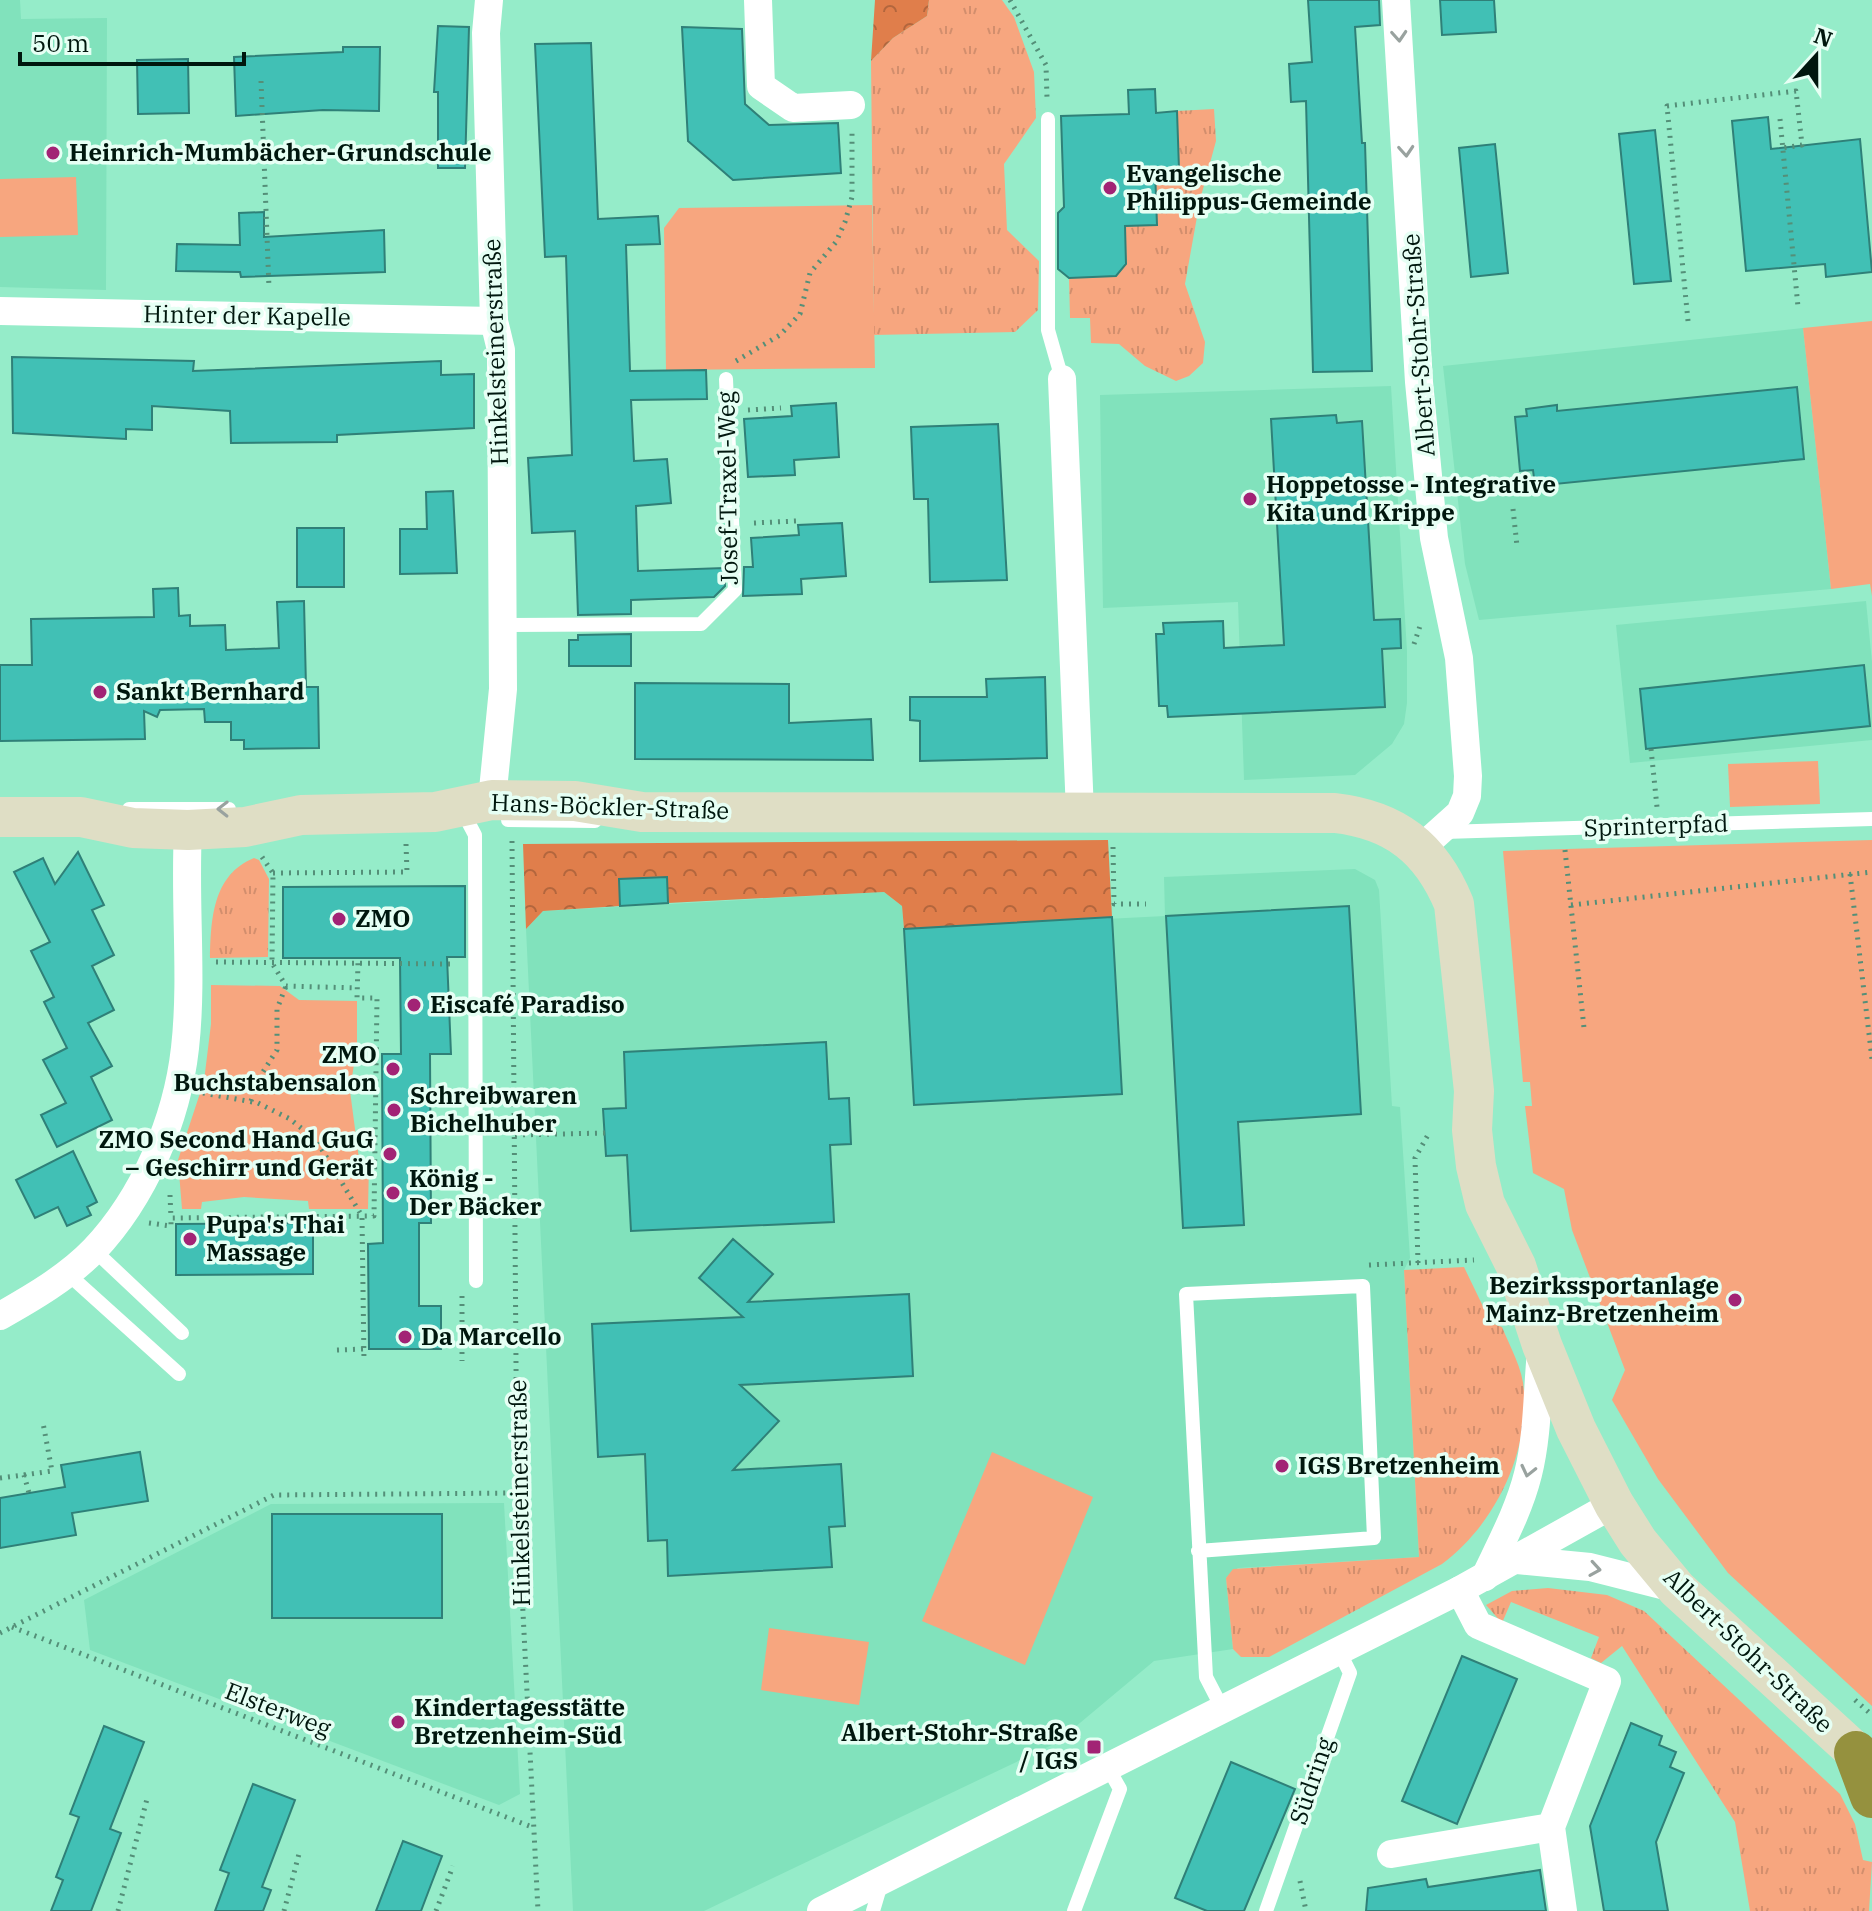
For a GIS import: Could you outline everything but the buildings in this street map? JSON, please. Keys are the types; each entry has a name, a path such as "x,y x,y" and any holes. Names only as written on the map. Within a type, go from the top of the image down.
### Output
{"highway":[{"path":"1864,1760 1872,1796"}],"street":[{"name":"Hinkelsteinerstraße","path":"463,815 503,689 501,350 494,321 486,33 489,0"},
{"path":"758,0 761,86 793,108 851,105"},
{"name":"Albert-Stohr-Straße","path":"1396,0 1418,357 1434,538 1459,658 1468,776 1467,796 1460,813 1431,840 1454,904 1474,1091 1492,1129 1516,1266 1542,1345 1576,1429 1614,1504 1638,1542 1677,1589 1864,1760"},
{"name":"Hinter der Kapelle","path":"0,311 494,321"},
{"path":"1062,379 1080,812"},
{"name":"Hans-Böckler-Straße","path":"0,817 81,817 133,828 188,830 245,827 301,815 463,815 575,801 642,812 1335,813 1383,823 1431,840"},
{"path":"0,1316 67,1273 94,1250 143,1179 178,1090 185,1046 188,830"},
{"path":"1485,1577 1519,1505 1527,1476 1535,1440 1542,1345"},
{"path":"821,1911 1460,1590 1614,1504"},
{"path":"1517,1560 1590,1567 1677,1589"},
{"path":"1460,1590 1478,1625 1607,1681 1551,1827 1563,1911"},
{"path":"1391,1854 1551,1827"}],"lane":[{"path":"1048,119 1048,330 1062,379"},
{"name":"Josef-Traxel-Weg","path":"502,625 701,624 735,590 726,379"},
{"path":"81,817 123,809 149,808 260,809 301,815"},
{"path":"463,815 475,835 476,1281"},
{"name":"Sprinterpfad","path":"1431,840 1563,829 1872,819"},
{"path":"94,1250 182,1333"},
{"path":"67,1273 179,1374"},
{"path":"1198,1551 1374,1538 1363,1286 1186,1294 1198,1551 1206,1677 1222,1708"},
{"name":"Südring","path":"1266,1911 1350,1673 1339,1651"},
{"path":"1074,1911 1120,1789 1107,1766"},
{"path":"873,1911 882,1879"}],"path":[{"path":"1010,0 1046,65 1048,119"},
{"path":"261,81 270,316"},
{"path":"1688,321 1667,106 1796,91 1802,145 1782,148"},
{"path":"726,379 740,356 780,335 800,314 810,273 836,242 845,222 853,171 851,105"},
{"path":"1780,119 1798,307"},
{"path":"728,411 781,408"},
{"path":"1513,509 1517,546"},
{"path":"733,524 796,521"},
{"path":"1651,749 1659,825"},
{"path":"273,873 407,872 463,815"},
{"path":"1563,829 1584,1028"},
{"path":"1113,834 1114,904 1146,904"},
{"name":"Hinkelsteinerstraße","path":"512,835 517,1493 538,1911"},
{"path":"258,851 273,873 272,963 286,986"},
{"path":"1571,905 1872,872"},
{"path":"1850,874 1872,1059"},
{"path":"186,962 475,964"},
{"path":"171,1218 374,1216 377,998 357,998 358,963"},
{"path":"286,986 357,988"},
{"path":"251,1101 259,1078 277,1050 277,1009 286,986"},
{"path":"178,1090 251,1101 290,1119 316,1140 362,1216 364,1361"},
{"path":"515,1135 605,1133"},
{"path":"1418,1263 1415,1158 1429,1133"},
{"path":"162,1226 171,1226 170,1195"},
{"path":"462,1361 462,1295 476,1281"},
{"path":"337,1350 364,1349"},
{"path":"0,1478 52,1471 43,1423"},
{"path":"24,1475 29,1493"},
{"path":"0,1633 274,1495 517,1493"},
{"name":"Elsterweg","path":"12,1627 532,1827"},
{"path":"118,1911 148,1795"},
{"path":"284,1911 300,1850"},
{"path":"436,1911 453,1866"}],"shaded area":[{"name":"Heinrich-Mumbächer-Grundschule","path":"0,0 20,0 21,19 107,18 106,290 0,287"},
{"path":"1803,328 1831,589 1479,620 1465,564 1443,366"},
{"name":"Hoppetosse - Integrative Kita und Krippe","path":"1391,386 1407,651 1404,724 1392,744 1355,775 1244,780 1238,602 1103,608 1100,395"},
{"path":"1866,601 1872,662 1872,740 1630,763 1616,625"},
{"path":"1355,869 1375,880 1379,890 1392,1106 1400,1107 1410,1258 1404,1270 1419,1557 1238,1568 1226,1578 1233,1649 1154,1661 1056,1743 704,1911 573,1911 526,929 543,911 884,892 902,906 904,929 1165,916 1164,877"},
{"name":"Kindertagesstätte Bretzenheim-Süd","path":"504,1503 520,1794 499,1805 90,1650 84,1600 271,1504"}],"green space":[{"path":"875,0 929,0 927,16 893,38 871,61"},
{"path":"929,0 1002,0 1014,17 1034,72 1036,118 1004,164 1007,230 1039,261 1038,310 1015,332 874,335 871,61 893,38 927,16"},
{"path":"1214,109 1216,141 1200,200 1185,284 1205,342 1203,363 1189,376 1176,381 1145,366 1119,344 1091,343 1090,318 1070,318 1069,278 1117,276 1126,264 1125,226 1157,225 1155,169 1179,168 1177,111"},
{"path":"76,177 78,235 0,237 0,179"},
{"path":"872,205 875,368 666,370 664,228 679,208"},
{"path":"1872,321 1872,596 1870,584 1831,589 1803,328"},
{"path":"1818,761 1820,804 1730,807 1728,764"},
{"path":"1108,840 1112,917 904,929 902,906 884,892 668,903 666,877 619,879 620,906 543,911 526,929 523,844"},
{"name":"Bezirkssportanlage Mainz-Bretzenheim","path":"1872,840 1872,1706 1728,1573 1658,1479 1612,1400 1625,1370 1572,1230 1564,1189 1533,1173 1525,1106 1532,1106 1530,1082 1523,1082 1503,851"},
{"path":"254,858 259,860 269,879 268,957 210,958 213,915 222,887 240,866"},
{"path":"211,985 280,986 299,1000 357,1001 357,1044 350,1091 359,1159 369,1164 368,1209 309,1209 308,1201 244,1197 202,1202 201,1209 182,1209 178,1160 204,1081 211,1024"},
{"path":"1464,1267 1491,1323 1502,1327 1519,1366 1524,1391 1524,1416 1514,1464 1492,1510 1461,1548 1442,1564 1269,1657 1241,1657 1233,1649 1226,1578 1233,1569 1419,1557 1404,1270"},
{"path":"992,1452 1093,1497 1025,1665 922,1621"},
{"path":"1548,1588 1607,1595 1644,1611 1840,1794 1855,1824 1863,1860 1872,1862 1869,1911 1750,1911 1735,1822 1622,1646 1601,1663 1591,1658 1599,1637 1511,1602 1502,1623 1486,1605 1512,1591"},
{"path":"769,1628 869,1642 859,1705 761,1690"}],"place":[{"name":"Heinrich-Mumbächer-Grundschule","path":"53,153"},
{"name":"Evangelische Philippus-Gemeinde","path":"1110,188"},
{"name":"Hoppetosse - Integrative Kita und Krippe","path":"1250,499"},
{"name":"Sankt Bernhard","path":"100,692"},
{"name":"ZMO","path":"339,919"},
{"name":"Eiscafé Paradiso","path":"414,1005"},
{"name":"ZMO Buchstabensalon","path":"393,1069"},
{"name":"Schreibwaren Bichelhuber","path":"394,1110"},
{"name":"ZMO Second Hand GuG – Geschirr und Gerät","path":"390,1154"},
{"name":"König - Der Bäcker","path":"393,1193"},
{"name":"Pupa's Thai Massage","path":"190,1239"},
{"name":"Bezirkssportanlage Mainz-Bretzenheim","path":"1735,1300"},
{"name":"Da Marcello","path":"405,1337"},
{"name":"IGS Bretzenheim","path":"1282,1466"},
{"name":"Kindertagesstätte Bretzenheim-Süd","path":"398,1722"},
{"name":"Albert-Stohr-Straße / IGS","path":"1094,1747"}]}
